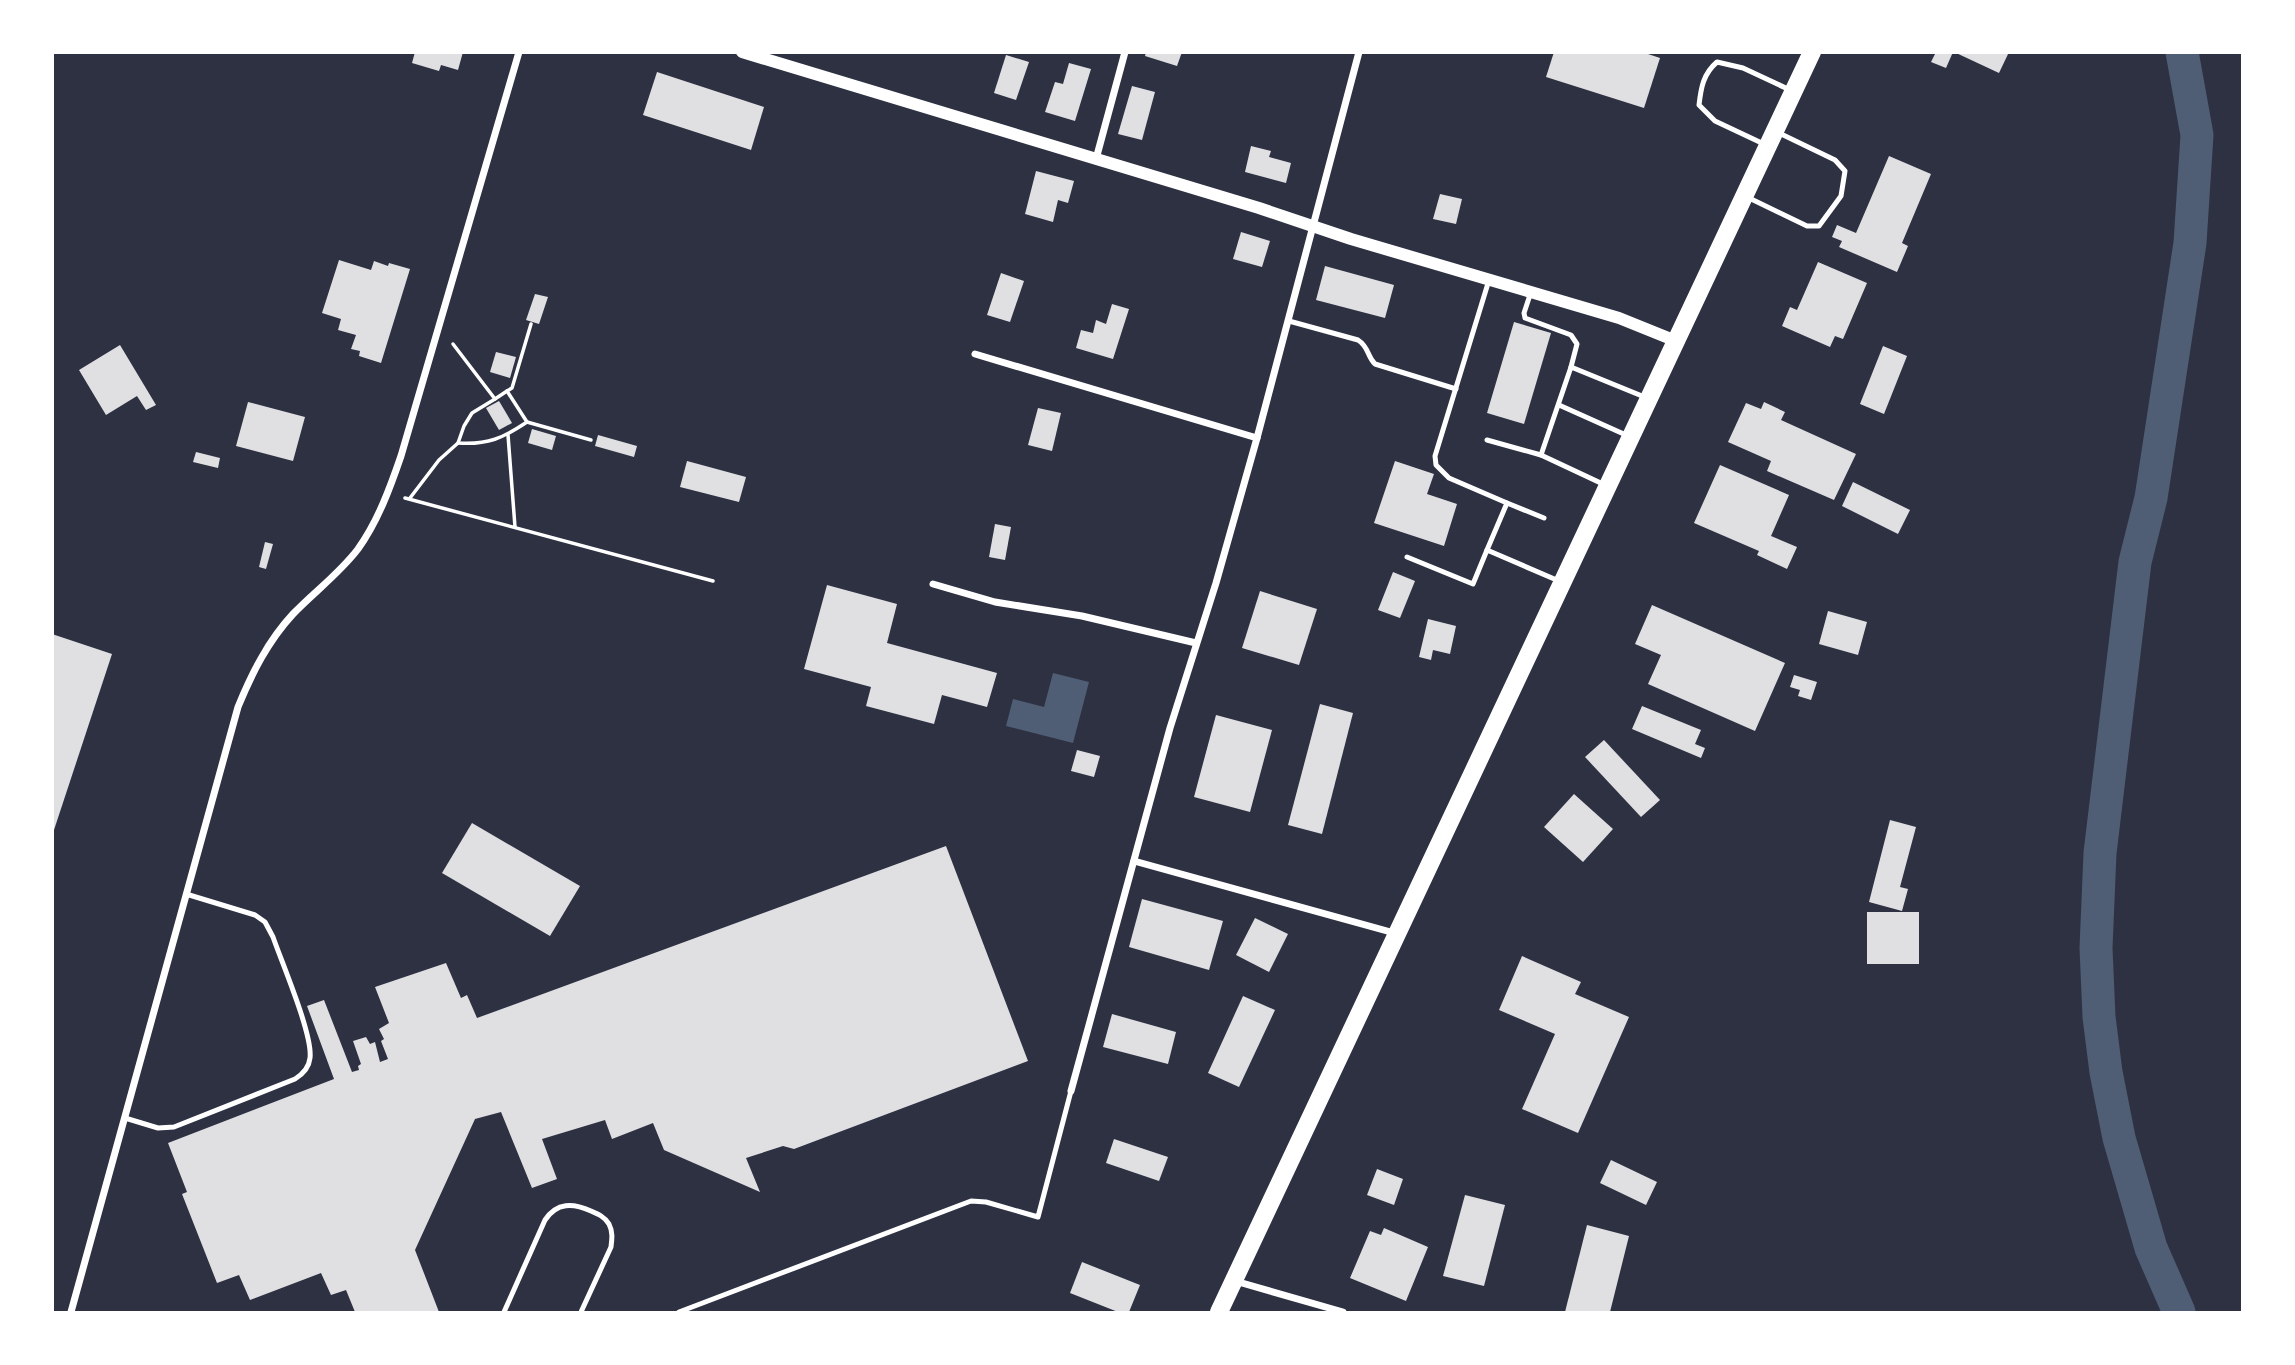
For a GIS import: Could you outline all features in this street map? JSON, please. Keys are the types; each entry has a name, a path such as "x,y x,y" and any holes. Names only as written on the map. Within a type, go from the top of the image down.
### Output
{"highway":[{"path":"1219,1312 1812,52"}],"street":[{"path":"71,1312 232,725 253,672 284,625 357,549 387,496 519,52"},
{"path":"742,52 1619,318 1676,341"},
{"path":"1096,159 1125,52"},
{"path":"1072,1091 1134,861 1257,438 1359,52"},
{"path":"975,354 1257,438"},
{"path":"933,584 995,602 1082,616 1196,643"},
{"path":"1134,861 1398,934"},
{"path":"1234,1281 1343,1312"}],"lane":[{"path":"1745,195 1807,226 1819,226 1841,196 1845,171 1835,160 1715,121 1699,105 1702,83 1709,69 1717,62 1743,68 1793,92"},
{"path":"1489,279 1435,456 1436,466 1449,478 1544,518"},
{"path":"1531,292 1525,318 1571,335 1577,344 1541,455"},
{"path":"1289,321 1358,341 1366,345 1370,359 1375,364 1456,389"},
{"path":"1571,367 1649,398"},
{"path":"1559,405 1630,437"},
{"path":"1487,440 1541,455 1607,487"},
{"path":"1407,557 1473,584 1507,503"},
{"path":"1487,550 1562,582"},
{"path":"124,1118 158,1128 174,1127 295,1079 302,1075 310,1062 309,1041 273,937 265,922 247,912 186,894"},
{"path":"679,1312 971,1201 986,1202 1038,1217 1072,1091"},
{"path":"504,1312 545,1220 555,1209 570,1204 601,1216 611,1228 612,1236 611,1247 581,1312"}],"path":[{"path":"531,324 512,388 472,413 458,443 439,460 407,499 713,581"},
{"path":"453,344 495,399"},
{"path":"507,391 527,422 591,440"},
{"path":"458,443 487,442 508,435 527,422"},
{"path":"508,435 515,528"}],"water":[{"path":"1053,673 1089,682 1073,743 1006,726 1013,699 1044,707"}],"building":[{"path":"415,52 463,52 458,70 441,65 439,71 412,63"},
{"path":"1146,52 1182,52 1177,66 1145,56"},
{"path":"1554,52 1642,52 1660,58 1644,108 1546,77"},
{"path":"1936,52 1953,52 1946,68 1931,62"},
{"path":"1954,52 2009,52 1999,73"},
{"path":"1006,55 1029,62 1016,100 994,93"},
{"path":"1069,63 1091,69 1075,121 1045,112 1055,82 1063,84"},
{"path":"657,72 764,107 751,150 643,115"},
{"path":"1132,86 1155,92 1142,140 1118,134"},
{"path":"1251,146 1271,151 1269,157 1291,163 1286,183 1245,172"},
{"path":"1889,156 1931,174 1902,243 1908,246 1897,272 1839,247 1842,241 1832,237 1837,225 1856,233"},
{"path":"1036,171 1074,181 1068,203 1058,200 1053,222 1025,214"},
{"path":"1440,194 1462,199 1456,224 1433,219"},
{"path":"1241,232 1270,241 1262,267 1233,259"},
{"path":"339,260 371,270 374,261 410,269 381,363 359,356 360,351 351,349 356,335 338,330 341,319 322,313"},
{"path":"1818,262 1867,283 1843,339 1835,336 1830,347 1782,326 1790,307 1797,310"},
{"path":"1325,266 1394,285 1385,318 1316,300"},
{"path":"1001,273 1024,281 1010,322 987,315"},
{"path":"535,294 548,297 539,324 526,320"},
{"path":"1112,304 1129,309 1113,359 1076,348 1081,330 1093,333 1096,320 1106,324"},
{"path":"1514,322 1551,333 1524,424 1487,413"},
{"path":"120,345 156,405 146,410 137,396 106,415 79,370"},
{"path":"1883,346 1907,356 1884,414 1860,404"},
{"path":"496,352 516,357 510,378 490,372"},
{"path":"499,401 512,423 499,430 486,408"},
{"path":"248,402 305,417 293,461 236,446"},
{"path":"1764,402 1785,412 1781,420 1856,454 1834,500 1767,471 1771,461 1728,442 1746,403 1761,409"},
{"path":"1038,408 1061,413 1052,451 1028,445"},
{"path":"532,429 556,436 552,450 528,443"},
{"path":"598,435 637,446 634,457 595,446"},
{"path":"196,452 220,458 218,468 193,462"},
{"path":"687,461 746,477 739,502 680,487"},
{"path":"1395,461 1434,474 1427,494 1457,504 1444,546 1374,523"},
{"path":"1720,465 1789,495 1771,536 1797,547 1787,569 1757,555 1759,551 1694,523"},
{"path":"1853,482 1910,510 1898,534 1842,506"},
{"path":"995,524 1011,527 1005,560 989,557"},
{"path":"265,542 273,544 266,569 259,567"},
{"path":"1393,572 1415,581 1400,618 1378,610"},
{"path":"827,585 897,604 887,643 997,673 987,707 942,695 934,724 866,706 871,687 804,669"},
{"path":"1260,591 1317,609 1299,665 1242,648"},
{"path":"1652,605 1785,663 1755,731 1648,684 1661,655 1635,644"},
{"path":"1828,611 1867,622 1858,655 1819,644"},
{"path":"1428,619 1456,626 1450,654 1433,650 1431,660 1419,657"},
{"path":"52,634 112,654 53,833 52,833"},
{"path":"1794,675 1817,682 1811,700 1798,696 1800,690 1790,687"},
{"path":"1320,704 1353,713 1322,834 1288,825"},
{"path":"1642,706 1701,730 1695,744 1705,748 1701,758 1632,729"},
{"path":"1216,715 1272,730 1250,812 1194,797"},
{"path":"1604,740 1660,800 1641,817 1585,757"},
{"path":"1077,750 1100,756 1094,777 1071,771"},
{"path":"1574,794 1613,829 1583,862 1544,827"},
{"path":"1890,820 1916,827 1900,887 1908,889 1902,911 1869,902"},
{"path":"472,823 580,886 550,936 442,873"},
{"path":"946,846 1028,1061 794,1149 783,1146 746,1158 760,1192 664,1150 653,1123 612,1139 605,1120 542,1139 557,1179 532,1188 501,1112 475,1119 415,1250 439,1312 355,1312 346,1290 331,1295 321,1273 250,1300 239,1275 217,1283 182,1194 187,1192 168,1143 334,1079 307,1006 324,1000 352,1072 359,1070 358,1066 361,1064 353,1041 366,1037 370,1044 375,1042 380,1062 388,1059 379,1029 389,1023 375,987 446,963 461,998 467,995 477,1018"},
{"path":"1142,899 1223,921 1209,970 1129,947"},
{"path":"1867,912 1919,912 1919,964 1867,964"},
{"path":"1255,918 1288,934 1269,972 1236,955"},
{"path":"1522,956 1581,982 1575,994 1629,1017 1578,1133 1522,1109 1555,1034 1499,1010"},
{"path":"1243,996 1275,1010 1239,1087 1208,1073"},
{"path":"1112,1014 1176,1032 1168,1064 1103,1047"},
{"path":"1114,1139 1168,1157 1159,1181 1106,1163"},
{"path":"1611,1160 1657,1182 1646,1205 1600,1183"},
{"path":"1377,1169 1403,1179 1394,1205 1367,1195"},
{"path":"1465,1195 1505,1205 1484,1286 1443,1276"},
{"path":"1587,1225 1629,1236 1610,1312 1565,1312"},
{"path":"1384,1228 1428,1247 1406,1301 1350,1278 1370,1231 1381,1235"},
{"path":"1082,1262 1140,1285 1129,1312 1118,1312 1070,1293"}],"waterway":[{"path":"2179,1312 2151,1248 2119,1138 2099,1017 2096,948 2100,853 2135,562 2151,498 2190,243 2197,135 2182,52"}]}
